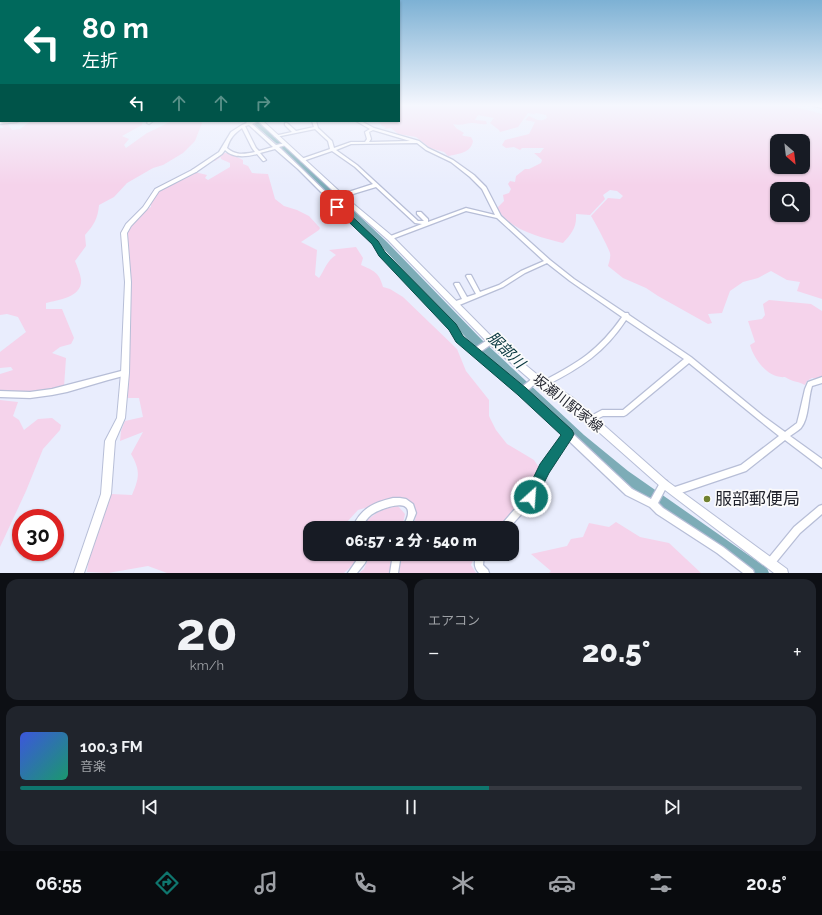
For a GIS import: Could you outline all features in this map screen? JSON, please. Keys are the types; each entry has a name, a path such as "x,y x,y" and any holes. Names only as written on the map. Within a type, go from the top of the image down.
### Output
{"main road":[{"name":"坂瀬川駅家線","path":"269,132 276,136 280,146 302,160 345,200 390,238 490,342 533,381 545,384 569,400 663,486 675,491 783,573"},
{"path":"79,573 106,494 110,441 121,418 125,373 128,282 124,233 128,225 145,208 157,190 194,171"}],"street":[{"path":"194,171 221,153 226,142 234,132"},
{"path":"246,132 254,148 264,160"},
{"path":"264,132 280,146 337,207 375,242 382,254 453,327 460,339 522,391 629,492 654,502 660,511 720,550 750,573"},
{"path":"276,136 295,132"},
{"path":"320,132 330,141 332,149 356,166 417,222 426,223"},
{"path":"366,143 369,138 368,132"},
{"path":"382,132 418,142 426,149 452,161 479,182 484,188 499,217 548,261 572,280 626,315 689,359 822,464"},
{"path":"226,142 225,148 231,153 248,155 280,146"},
{"path":"302,160 351,144 418,142"},
{"path":"337,207 345,200 376,185"},
{"path":"390,238 466,209 499,217"},
{"path":"419,213 426,220 426,223"},
{"path":"455,304 501,286 523,272 548,261"},
{"path":"469,276 479,295"},
{"path":"457,284 465,299"},
{"path":"545,384 574,368 596,352 608,340 626,315"},
{"path":"476,351 490,342"},
{"path":"591,419 602,412 624,413 689,359"},
{"path":"0,394 28,395 58,391 125,373"},
{"path":"675,491 743,468 800,425 807,389 814,381 822,380"},
{"path":"522,391 533,381"},
{"path":"510,521 531,497 544,468 568,434"},
{"path":"654,502 663,486"},
{"path":"361,521 366,514 375,508 396,501 406,503 410,507 412,513 409,521"},
{"path":"770,563 797,530 822,509"},
{"path":"352,573 361,561"},
{"path":"394,573 396,561"},
{"path":"479,561 479,567 485,573"}],"shaded area":[{"path":"0,132 130,132 122,136 129,139 124,145 126,148 150,132 199,132 195,141 183,153 127,183 114,197 99,205 98,214 95,221 85,235 86,246 75,261 81,279 81,285 74,294 69,297 46,303 46,309 62,309 74,338 71,344 60,347 52,353 66,358 64,387 0,396 0,374 13,370 11,367 0,368 0,352 26,332 18,317 7,314 0,315"},
{"path":"395,132 462,132 464,133 462,135 471,137 473,141 470,148 467,150 460,154 448,156 444,152 430,148 416,137 398,134"},
{"path":"530,132 822,132 822,299 797,291 800,282 787,280 771,271 758,278 743,282 730,291 722,313 708,314 712,323 708,324 646,288 623,278 608,266 610,253 591,216 608,198 620,199 623,196 617,191 610,190 603,195 605,199 590,215 576,214 576,223 571,234 563,243 526,232 502,216 497,208 504,201 503,195 509,193 511,189 508,184 510,181 515,182 516,176 525,169 529,169 541,163 542,160 534,153 540,153 544,148 522,148 520,150 514,147 506,148 502,145 505,140 529,134"},
{"path":"223,153 229,153 243,160 243,164 248,166 252,173 268,174 275,199 284,206 309,216 320,228 301,242 317,250 315,275 319,278 328,263 336,255 329,250 356,247 363,258 361,265 378,275 383,287 390,289 403,297 457,349 466,371 489,400 489,416 496,430 507,444 534,460 540,469 525,498 506,521 415,521 416,514 414,507 402,497 358,510 348,521 303,521 303,561 357,561 344,573 167,573 148,566 108,573 87,572 89,557 111,494 132,495 138,474 138,470 131,454 143,432 120,441 121,431 125,421 143,417 139,398 126,398 131,283 127,263 128,228 144,210 151,207 157,192 195,172 207,175 205,178 208,180 230,167 230,163 221,159 221,157 215,161 212,160"},
{"path":"769,300 811,304 822,311 822,379 812,378 807,381 805,385 785,377 773,375 758,362 750,345 755,342 748,321 762,319 765,315 763,304"},
{"path":"0,400 18,402 13,416 19,420 24,430 38,419 52,418 61,425 60,430 43,449 18,509 12,509 12,521 0,547"},
{"path":"398,506 405,514 404,521 367,521 374,515 387,508"},
{"path":"616,522 640,537 669,543 701,573 549,573 551,571 531,554 567,546 571,539 583,537 589,523 609,527"},
{"path":"367,561 393,561 390,573 359,573 364,569"},
{"path":"400,561 473,561 471,565 476,573 398,573"}],"waterway":[{"name":"服部川","path":"266,132 384,244 478,343 580,439 624,475 762,573"}],"place":[{"name":"服部郵便局","path":"707,499"}],"route":[{"path":"337,207 375,242 382,254 453,327 460,339 522,391 568,434 544,468 531,497"}]}
